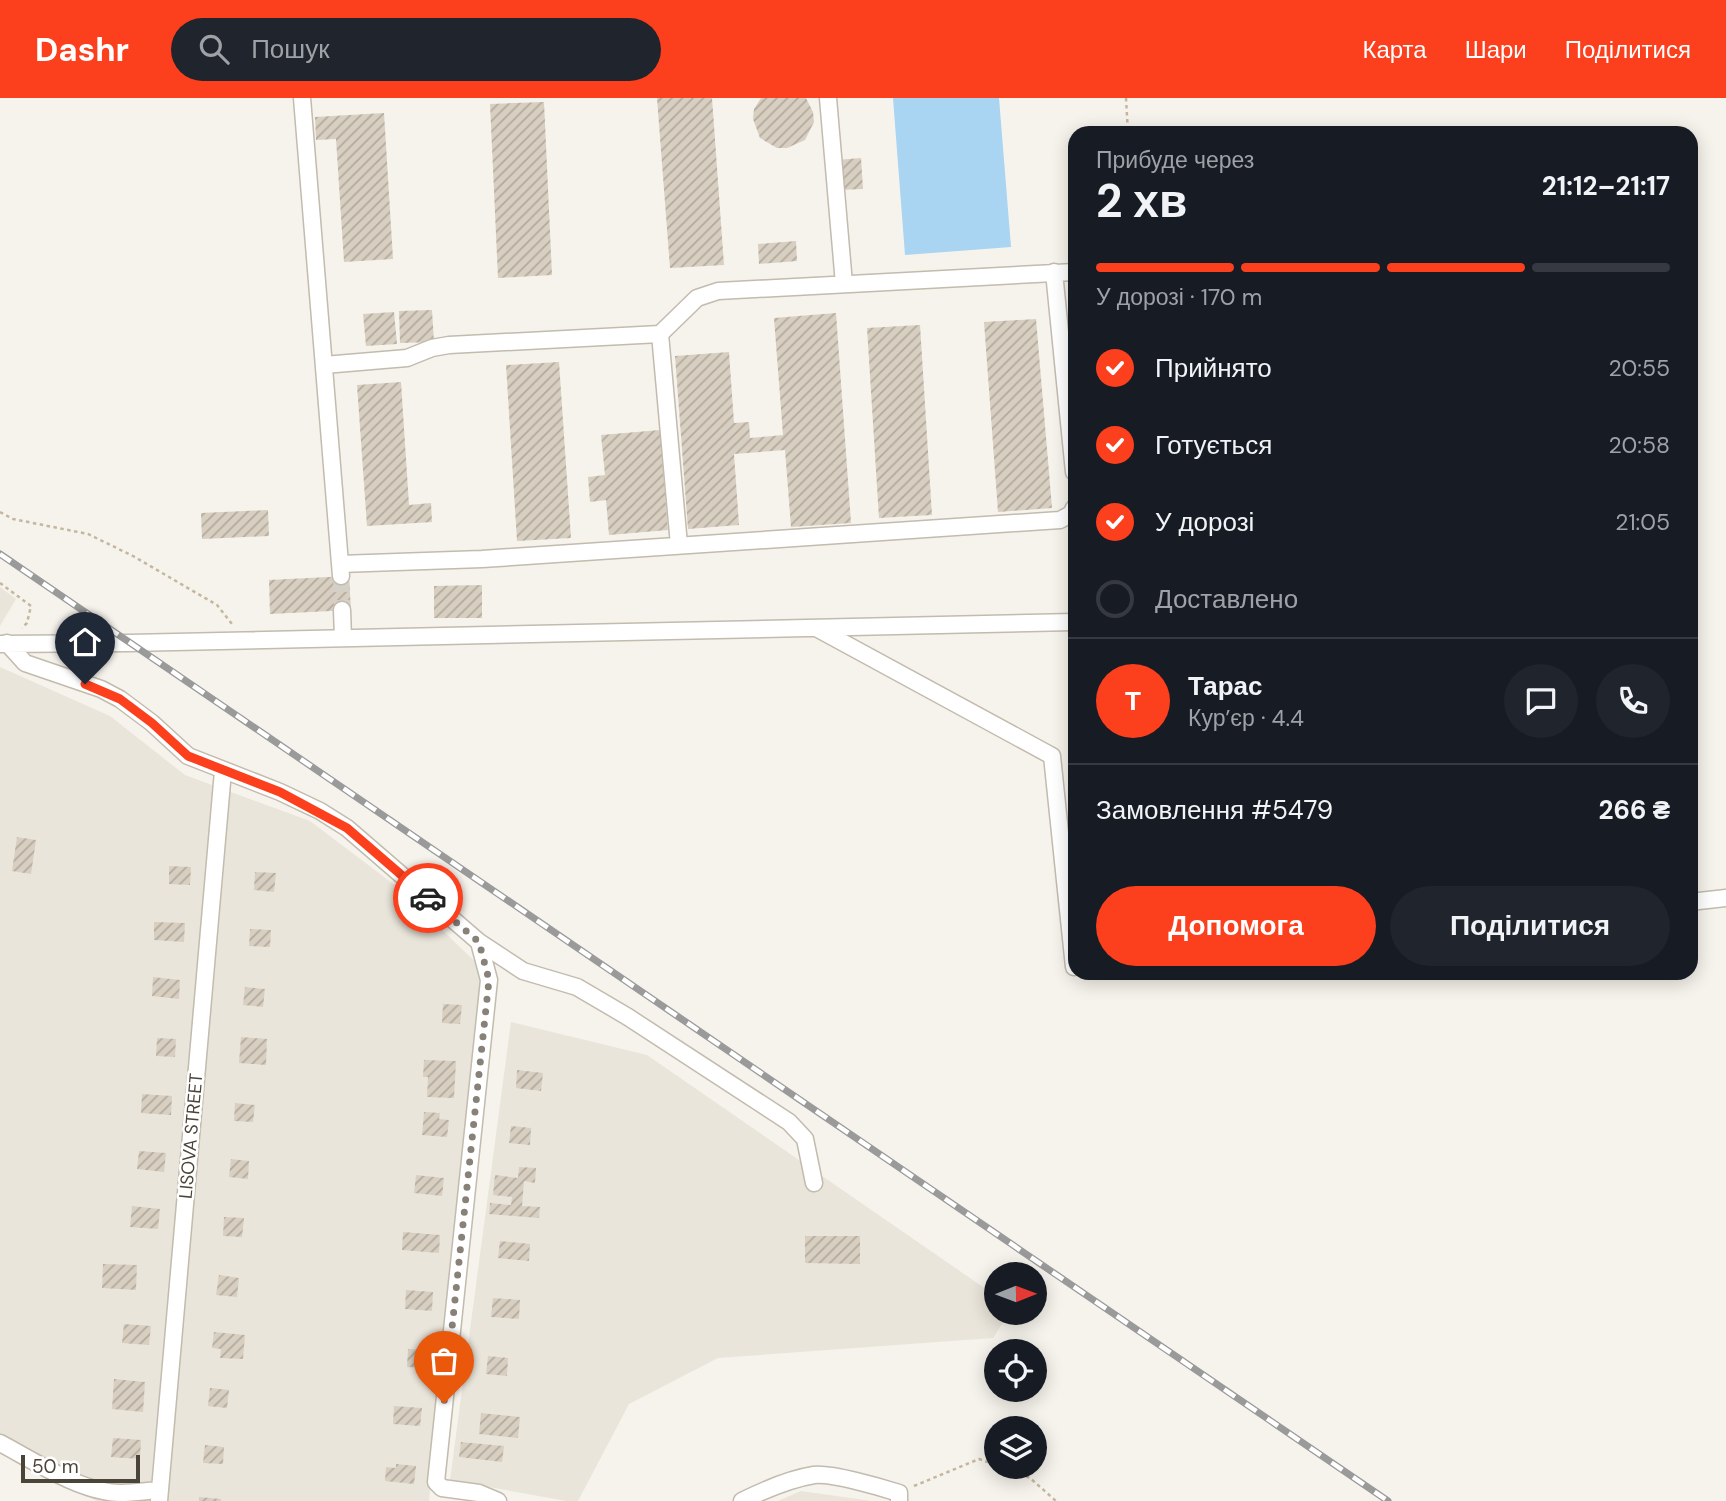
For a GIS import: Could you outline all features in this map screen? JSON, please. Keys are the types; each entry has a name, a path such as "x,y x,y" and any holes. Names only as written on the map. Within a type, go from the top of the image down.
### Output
{"street":[{"path":"302,98 340,570 1060,520 1068,516"},
{"path":"828,98 844,285"},
{"path":"1055,272 1068,409"},
{"path":"324,365 407,358 432,348 449,345 660,334 697,298 718,291 1068,272"},
{"path":"660,334 679,545"},
{"path":"342,610 343,638"},
{"path":"3,644 1068,622"},
{"path":"816,628 1052,756 1068,909"},
{"path":"3,644 25,663 120,699 152,723 188,756 280,792 347,828 479,942 523,971 577,987 789,1122 805,1139 814,1183"},
{"name":"LISOVA STREET","path":"159,1495 223,771"},
{"path":"1698,901 1726,898"},
{"path":"479,942 489,980 436,1482 442,1488 479,1493 498,1501"},
{"path":"489,980 523,971"},
{"path":"0,1443 63,1476 93,1488 119,1493 159,1495"},
{"path":"742,1501 788,1482 816,1475 877,1485 899,1497"}],"path":[{"path":"1126,98 1128,126"},
{"path":"0,512 13,519 88,534 133,556 217,605 246,640"},
{"path":"0,583 31,606 27,623 3,644"},
{"path":"899,1497 938,1474 979,1459 984,1461"},
{"path":"1031,1479 1056,1501"}],"shaded area":[{"path":"0,587 16,599 0,626"},
{"path":"0,667 110,716 185,775 310,821 396,886 486,972 429,1501 97,1501 0,1453"},
{"path":"511,1022 647,1055 984,1288 984,1325 1001,1325 993,1338 718,1358 629,1404 578,1501 450,1480"},
{"path":"801,1491 872,1501 778,1501"}],"water":[{"path":"893,98 999,98 1011,247 905,255"}],"building":[{"path":"657,98 712,98 724,265 670,268"},
{"path":"761,98 806,98 813,112 814,122 805,140 787,148 777,148 760,138 753,119 754,109"},
{"path":"544,102 552,275 498,278 490,104"},
{"path":"384,113 393,259 344,262 336,139 316,140 315,117"},
{"path":"861,158 863,189 839,190 837,160"},
{"path":"796,241 797,261 759,264 758,244"},
{"path":"432,310 434,342 400,343 399,311"},
{"path":"394,312 397,344 366,346 363,314"},
{"path":"836,313 851,523 791,527 785,450 734,454 739,525 688,529 675,356 729,352 734,423 749,422 750,438 783,435 774,318"},
{"path":"1036,319 1052,508 998,512 984,322"},
{"path":"920,325 932,515 879,518 867,328"},
{"path":"559,362 571,538 517,541 506,365"},
{"path":"401,382 409,505 431,503 432,522 367,526 357,385"},
{"path":"660,430 668,530 609,535 606,500 590,502 588,477 605,475 601,435"},
{"path":"268,510 269,536 202,539 201,513"},
{"path":"349,576 351,610 270,614 269,580"},
{"path":"482,585 482,618 434,618 434,586"},
{"path":"17,837 36,840 31,874 12,871"},
{"path":"169,866 191,867 190,885 169,884"},
{"path":"255,872 276,873 274,892 254,890"},
{"path":"154,922 185,923 184,942 154,940"},
{"path":"250,929 271,930 270,947 249,946"},
{"path":"153,977 180,980 179,999 152,996"},
{"path":"245,987 265,989 263,1007 243,1005"},
{"path":"443,1004 462,1005 460,1024 442,1023"},
{"path":"241,1037 267,1039 266,1065 239,1063"},
{"path":"157,1038 176,1039 175,1057 156,1056"},
{"path":"424,1060 456,1061 454,1098 427,1097 428,1077 423,1077"},
{"path":"517,1070 543,1073 541,1091 516,1088"},
{"path":"142,1094 172,1096 171,1115 141,1113"},
{"path":"235,1103 255,1105 253,1122 234,1121"},
{"path":"424,1112 440,1113 439,1119 449,1120 447,1137 422,1135"},
{"path":"511,1126 531,1128 530,1145 509,1143"},
{"path":"139,1151 166,1153 164,1172 137,1169"},
{"path":"231,1159 249,1161 248,1179 229,1177"},
{"path":"519,1167 536,1168 535,1183 524,1181 522,1206 540,1207 539,1218 489,1214 490,1203 511,1205 512,1197 493,1195 495,1175 518,1178"},
{"path":"416,1175 444,1178 442,1196 414,1193"},
{"path":"132,1206 160,1209 158,1229 130,1227"},
{"path":"224,1217 244,1218 242,1237 223,1236"},
{"path":"403,1232 440,1235 439,1253 402,1250"},
{"path":"805,1236 860,1236 860,1264 805,1263"},
{"path":"500,1241 530,1244 529,1261 498,1258"},
{"path":"103,1264 137,1265 136,1290 102,1288"},
{"path":"219,1275 239,1278 237,1297 216,1295"},
{"path":"406,1290 433,1292 432,1311 405,1309"},
{"path":"493,1298 520,1300 519,1319 491,1317"},
{"path":"124,1324 151,1326 149,1345 122,1343"},
{"path":"214,1332 245,1335 243,1359 220,1358 221,1349 212,1348"},
{"path":"408,1349 427,1350 426,1368 407,1367"},
{"path":"488,1356 508,1358 507,1376 486,1374"},
{"path":"114,1379 145,1382 143,1412 112,1409"},
{"path":"210,1388 229,1390 227,1408 208,1406"},
{"path":"394,1406 422,1408 420,1426 393,1424"},
{"path":"481,1413 520,1417 518,1438 479,1434"},
{"path":"113,1438 141,1440 140,1459 111,1457"},
{"path":"461,1442 504,1446 502,1462 459,1457"},
{"path":"205,1445 224,1447 223,1464 203,1463"},
{"path":"396,1464 416,1466 414,1484 385,1481 386,1467 396,1468"},
{"path":"199,1497 221,1499 221,1501 199,1501"}],"tunnel":[{"path":"341,576 342,610"}],"railway":[{"path":"0,554 1388,1501"}],"way so far":[{"path":"428,898 479,942 489,980 444,1403"}],"route":[{"path":"85,684 120,699 152,723 188,756 280,792 320,811 347,828 428,898"}]}
